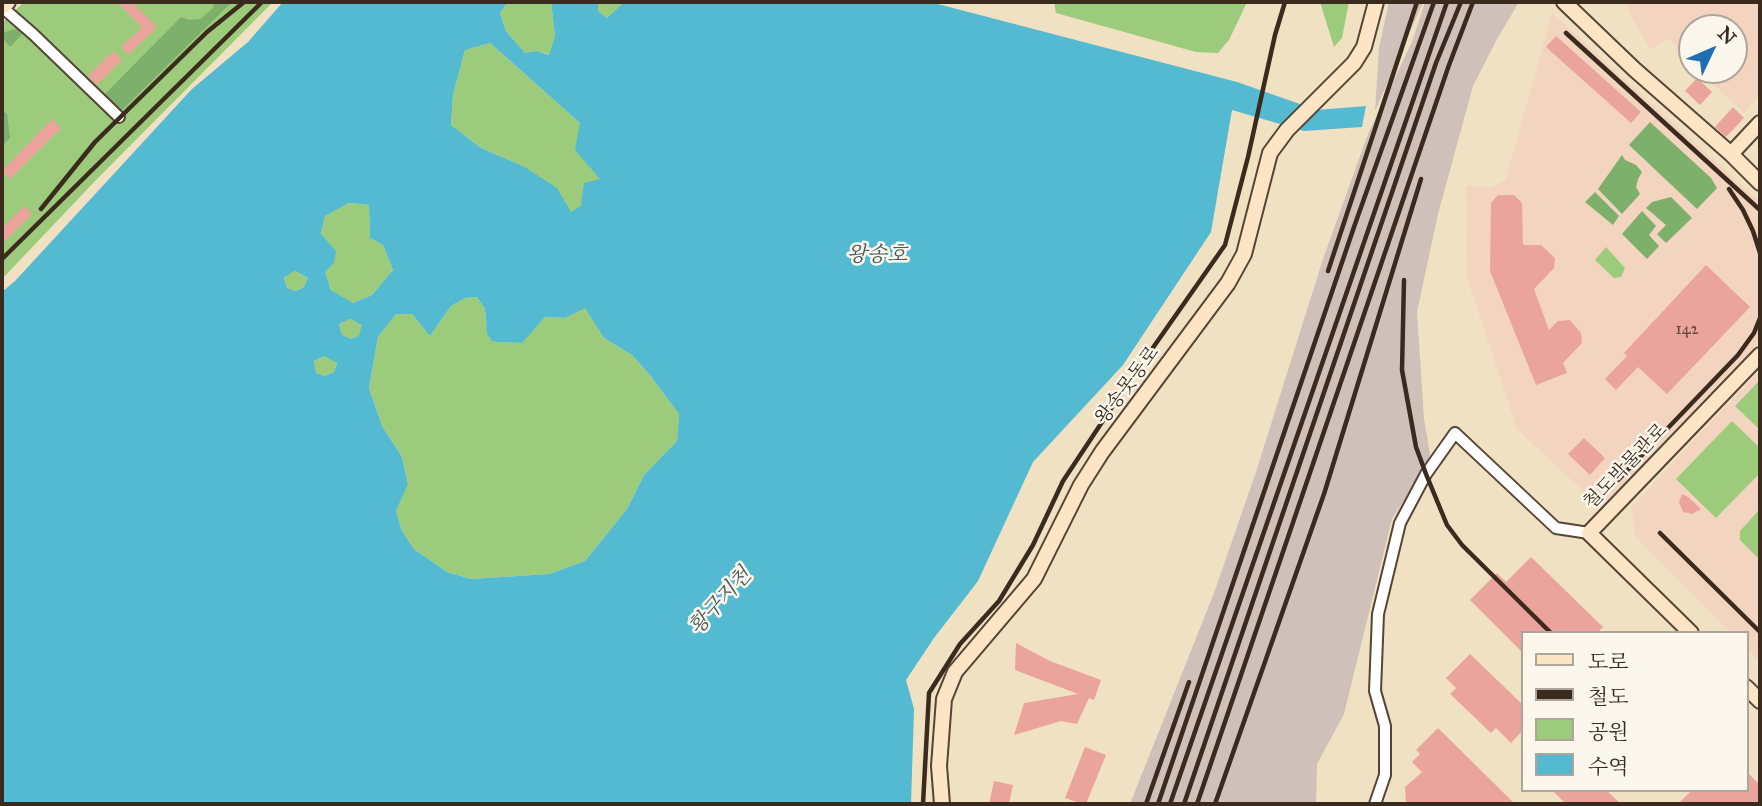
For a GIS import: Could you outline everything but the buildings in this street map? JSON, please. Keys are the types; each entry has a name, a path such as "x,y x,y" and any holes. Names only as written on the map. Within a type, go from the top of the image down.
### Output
{"street":[{"path":"8,2 2,7 119,117"},
{"name":"왕송못동로","path":"942,804 939,766 944,699 955,672 1034,579 1081,485 1102,452 1228,283 1244,254 1270,153 1287,130 1354,63 1364,47 1376,2"},
{"path":"1564,2 1760,183"},
{"path":"1731,154 1760,123"},
{"name":"철도박물관로","path":"1689,631 1589,533 1760,355"},
{"path":"1375,804 1385,775 1385,726 1375,691 1378,614 1400,523 1426,474 1455,433 1556,528 1589,533"}],"shaded area":[{"path":"1389,2 1423,2 1375,111 1379,48"},
{"path":"1425,2 1519,2 1473,86 1438,214 1417,312 1424,419 1430,454 1428,462 1392,519 1344,714 1317,764 1316,804 1130,804 1214,593 1256,472 1323,259 1368,134 1412,42"},
{"path":"1635,2 1760,2 1760,95 1744,113 1713,84 1748,84 1748,14 1678,14 1678,49 1668,38 1650,50 1626,6"},
{"path":"1552,13 1760,202 1760,342 1601,508 1517,429 1467,278 1466,185 1491,188 1506,179"},
{"path":"1760,370 1760,662 1748,650 1748,631 1729,631 1635,536 1632,507"}],"green space":[{"path":"24,2 273,2 2,279 2,23"},
{"path":"214,2 232,2 119,113 103,96 181,17 189,20 200,19 213,8"},
{"path":"508,2 551,2 555,36 550,55 537,51 525,53 506,31 500,13"},
{"path":"598,2 624,2 607,18 598,11"},
{"path":"1054,2 1247,2 1229,40 1218,53 1196,52 1056,13"},
{"path":"1320,2 1349,2 1342,38 1334,47"},
{"path":"19,28 23,33 10,47 2,37 5,32"},
{"path":"490,43 580,123 601,180 581,207 571,212 523,166 481,148 451,125 453,95 465,50"},
{"path":"2,110 7,114 10,138 2,146"},
{"path":"1650,122 1711,178 1717,188 1697,209 1629,145"},
{"path":"1622,155 1642,172 1636,187 1640,194 1622,214 1598,189"},
{"path":"1595,192 1619,216 1613,225 1585,202"},
{"path":"1671,197 1692,218 1666,243 1657,234 1666,225 1646,208 1652,202"},
{"path":"349,203 369,205 370,238 383,245 393,270 372,295 353,303 332,291 324,272 334,263 321,235 325,216"},
{"path":"1642,211 1656,226 1649,235 1659,246 1647,259 1622,234"},
{"path":"1606,247 1625,268 1621,277 1614,278 1595,260"},
{"path":"295,271 308,278 304,287 296,291 287,288 284,276"},
{"path":"477,297 485,309 486,324 492,341 497,342 521,343 545,317 565,318 585,307 604,338 632,355 679,414 677,441 644,475 627,509 585,561 549,574 471,579 447,572 414,549 402,531 396,511 408,483 402,457 382,426 369,388 378,337 396,314 412,314 430,336 451,306 465,298"},
{"path":"350,319 363,325 359,335 351,339 342,336 339,324"},
{"path":"324,356 337,362 334,372 325,376 316,373 314,361"},
{"path":"1760,380 1760,430 1735,406"},
{"path":"1732,421 1760,448 1760,473 1716,518 1676,479"},
{"path":"1760,509 1760,560 1740,540 1740,531"}],"water":[{"name":"왕송호","path":"283,2 508,2 500,13 506,31 525,53 537,51 549,55 555,36 551,2 598,2 598,11 607,18 624,2 930,2 1237,82 1317,110 1366,106 1362,127 1304,131 1232,110 1211,232 1123,365 1033,462 978,581 906,680 914,709 911,804 2,804 2,292 192,89 248,42","holes":["490,43 580,123 575,150 600,179 584,183 581,206 571,212 557,188 523,166 481,148 451,125 453,95 465,50","349,203 369,205 370,238 383,245 393,270 372,295 353,303 331,290 325,272 334,263 336,251 321,234 325,216","295,271 308,278 304,287 296,291 287,288 284,277","477,297 485,309 487,334 492,341 522,343 545,317 565,318 585,308 604,338 632,355 679,414 677,441 644,475 627,509 585,561 549,574 471,579 447,572 414,549 402,531 396,511 408,484 402,457 382,426 369,388 378,337 396,314 412,314 430,336 451,306 465,298","350,319 362,325 359,335 351,339 342,335 339,324","324,356 337,363 334,372 325,376 316,373 314,361"]}],"railway":[{"path":"41,209 95,142 207,32 244,2"},
{"path":"2,259 262,2"},
{"path":"923,804 929,693 960,644 999,601 1033,545 1063,481 1225,245 1285,2"},
{"path":"1328,271 1417,2"},
{"path":"1158,804 1354,227 1434,2"},
{"path":"1170,804 1447,2"},
{"path":"1184,804 1436,63 1461,2"},
{"path":"1197,804 1449,65 1473,2"},
{"path":"1566,33 1760,210"},
{"path":"1215,804 1324,494 1421,179"},
{"path":"1729,189 1743,210 1760,253"},
{"path":"1404,280 1402,370 1416,447 1447,525 1462,545 1549,631"},
{"path":"1618,480 1738,355 1754,333 1760,318"},
{"path":"1660,533 1760,632"},
{"path":"1146,804 1189,682"}],"water label":[{"name":"황구지천","path":"721,602"}]}
